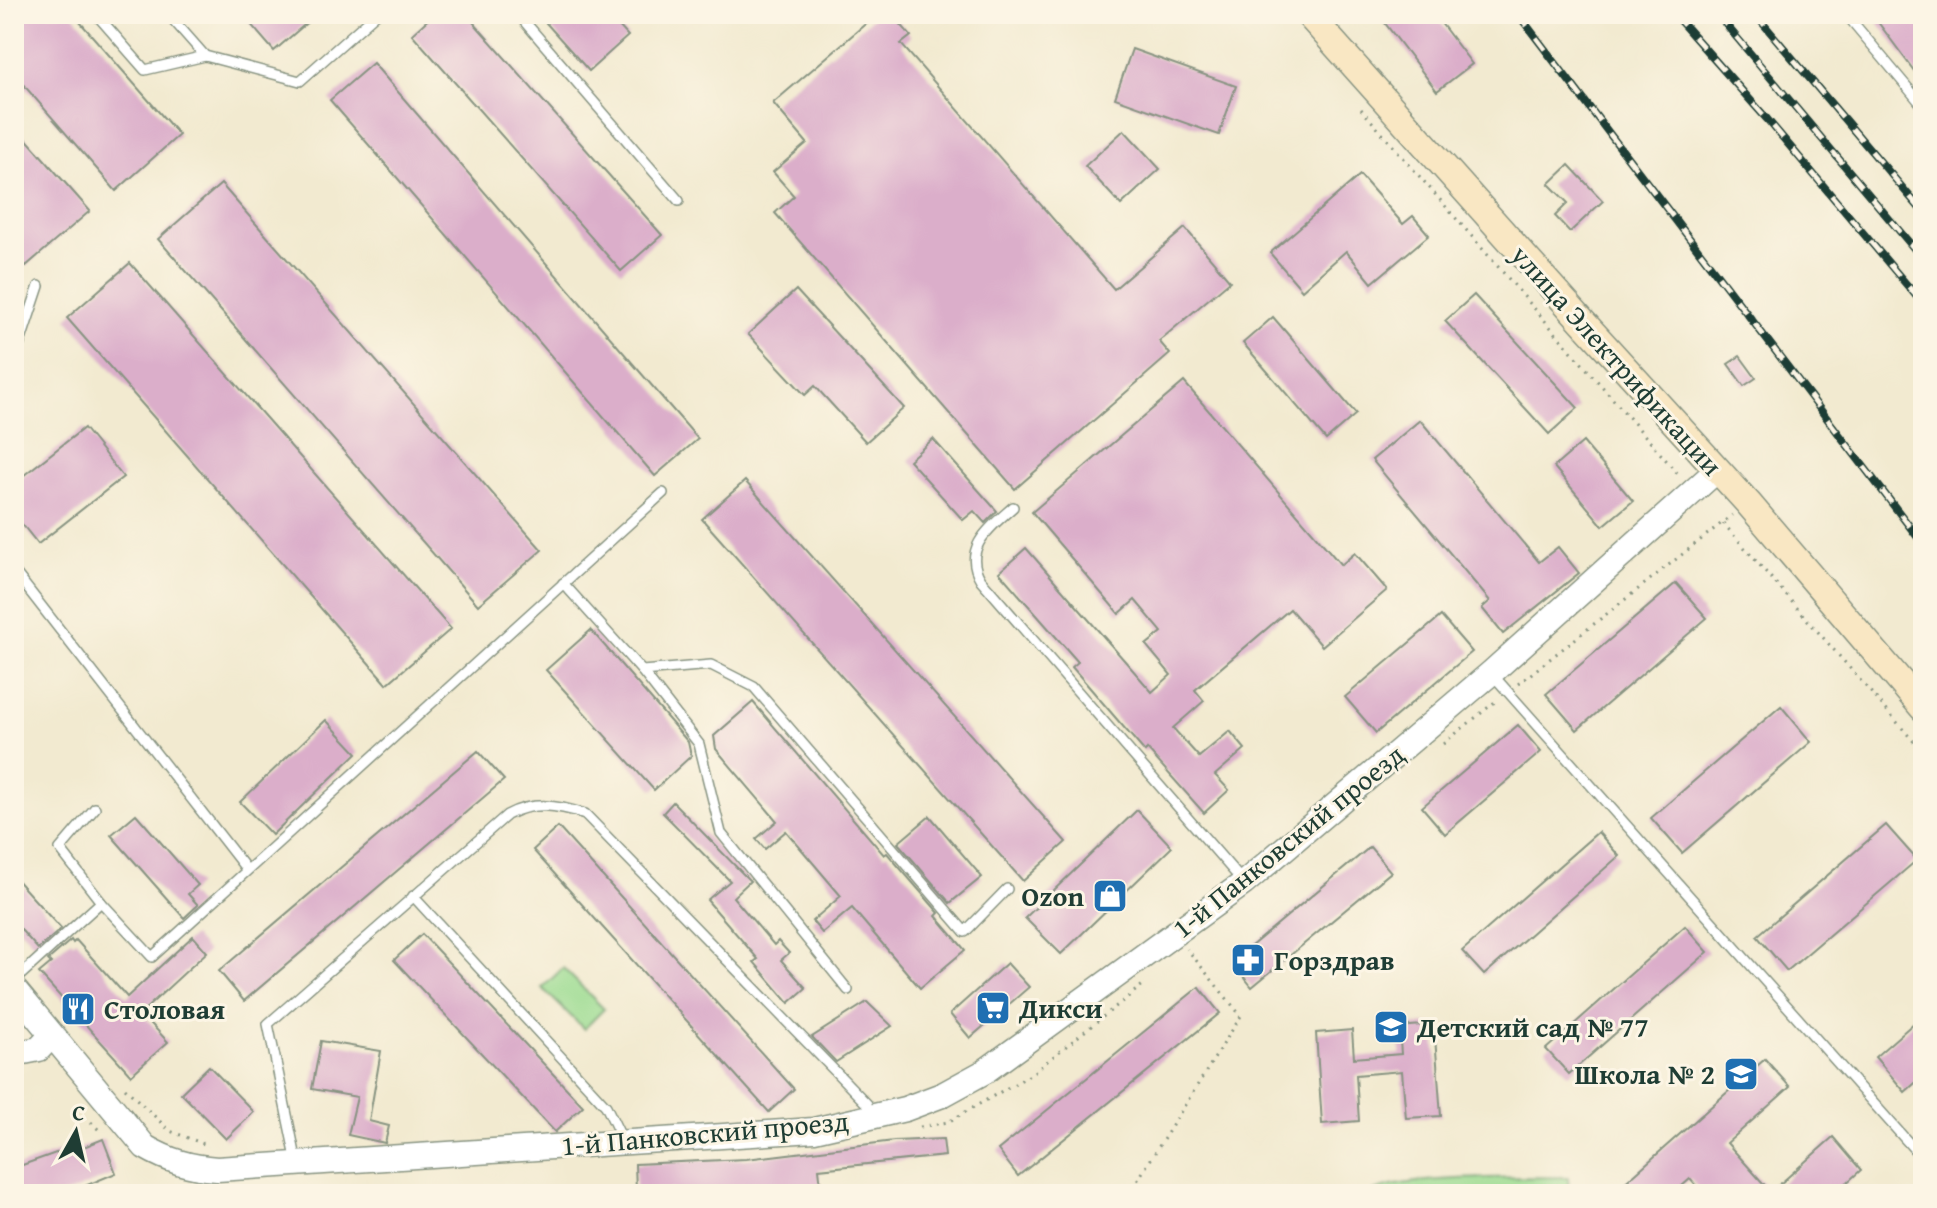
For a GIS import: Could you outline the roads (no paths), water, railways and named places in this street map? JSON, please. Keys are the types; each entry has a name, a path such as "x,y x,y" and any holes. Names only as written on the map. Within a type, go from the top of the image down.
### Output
{"main road":[{"name":"улица Электрификации","path":"1298,20 1748,503 1923,708"}],"street":[{"name":"1-й Панковский проезд","path":"16,993 145,1147 163,1158 191,1167 217,1169 814,1130 870,1118 942,1095 984,1072 1244,883 1491,673 1716,471"},
{"path":"14,1054 39,1049 51,1036"}],"lane":[{"path":"96,14 145,70 205,56 300,81 376,14"},
{"path":"168,14 205,56"},
{"path":"518,14 679,201"},
{"path":"1846,14 1923,106"},
{"path":"14,361 39,286"},
{"path":"95,808 60,849 101,902 152,957 663,493"},
{"path":"1013,507 981,537 976,547 973,560 981,580 1244,883"},
{"path":"14,570 247,870"},
{"path":"563,583 642,671 699,744 721,833 848,990"},
{"path":"642,671 711,665 754,687 965,932 1007,889"},
{"path":"1491,673 1923,1159"},
{"path":"297,1164 268,1024 507,815 536,803 585,814 867,1104 870,1118"},
{"path":"413,896 606,1106 621,1133 622,1143"},
{"path":"16,993 101,902"}],"railway":[{"path":"1518,14 1923,544"},
{"path":"1674,14 1923,304"},
{"path":"1717,14 1923,259"},
{"path":"1755,14 1923,212"}],"place":[{"name":"Ozon","path":"1110,896"},
{"name":"Горздрав","path":"1248,960"},
{"name":"Дикси","path":"993,1008"},
{"name":"Столовая","path":"78,1009"},
{"name":"Детский сад № 77","path":"1391,1027"},
{"name":"Школа № 2","path":"1741,1074"}]}
